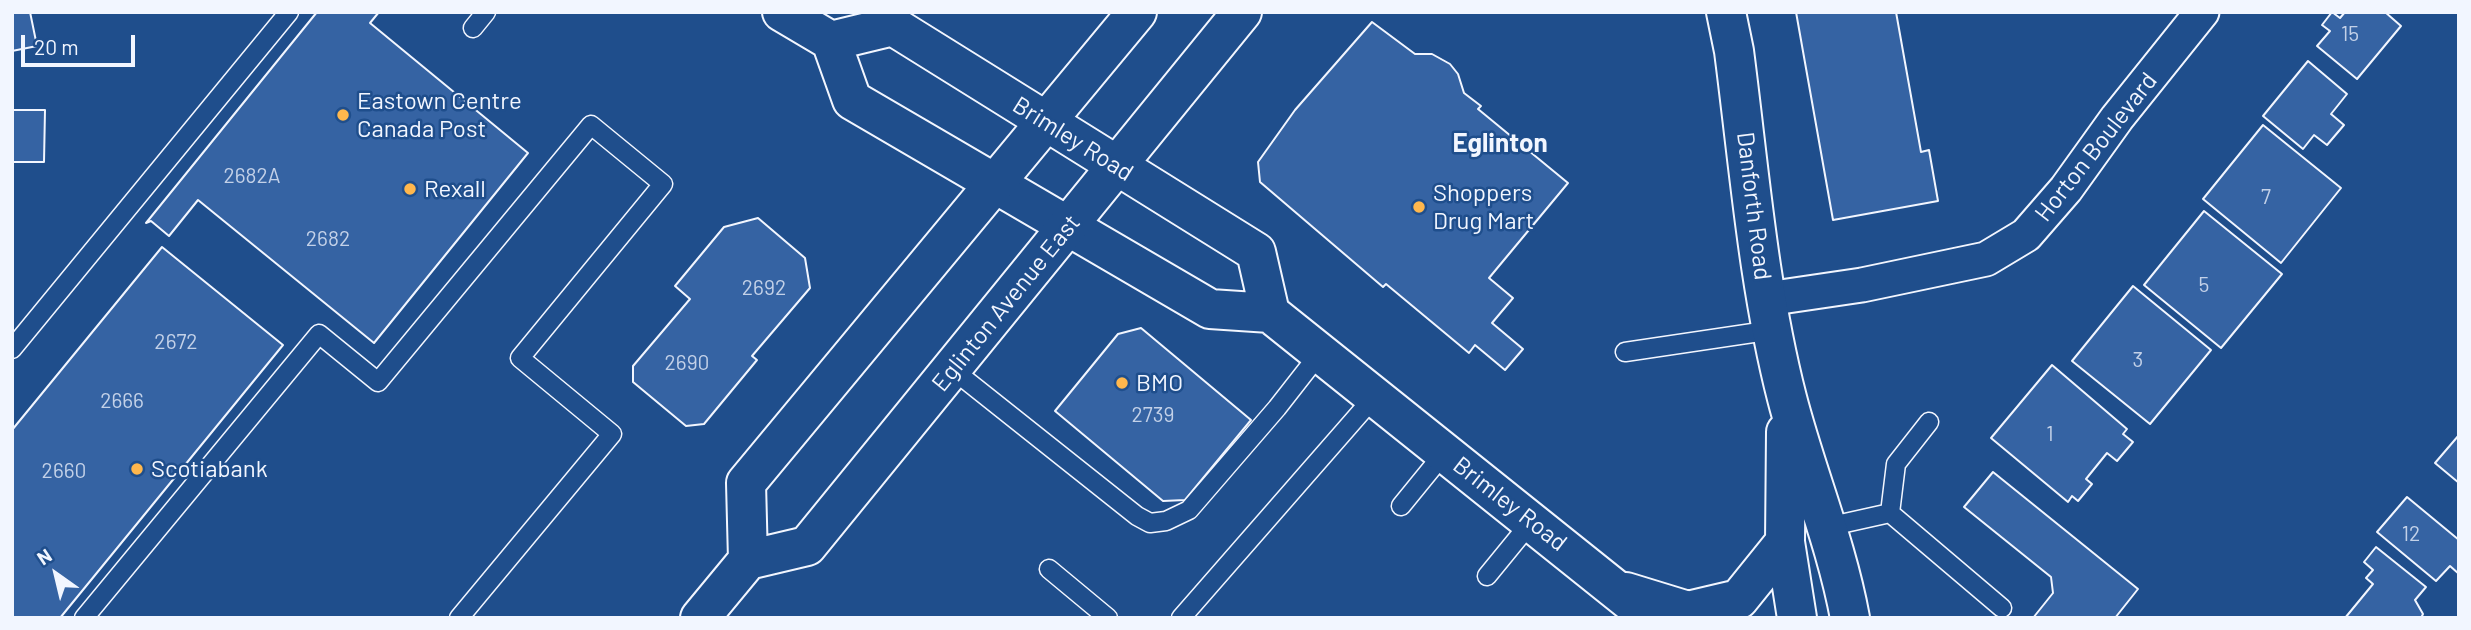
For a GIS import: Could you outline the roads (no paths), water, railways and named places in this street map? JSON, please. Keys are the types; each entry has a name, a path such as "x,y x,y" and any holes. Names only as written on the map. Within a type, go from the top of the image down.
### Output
{"main road":[{"path":"782,12 831,41 852,100 1210,309 1270,313"},
{"path":"701,618 748,559 746,483 1137,12"},
{"name":"Eglinton Avenue East","path":"748,559 807,546 1242,12"},
{"name":"Danforth Road","path":"1726,12 1734,51 1770,315 1787,398 1842,573 1850,618"},
{"name":"Brimley Road","path":"831,41 893,26 1256,252 1270,313 1651,618"},
{"name":"Danforth Road","path":"1787,398 1785,542 1797,618"},
{"path":"1619,590 1688,611 1739,599 1785,542"}],"street":[{"name":"Horton Boulevard","path":"1770,315 1862,285 1986,259 2026,235 2066,189 2117,118 2203,12"}],"lane":[{"path":"12,349 289,12"},
{"path":"472,28 486,12"},
{"path":"84,618 319,334 378,382 591,125 663,184 520,358 612,433 459,618"},
{"path":"1625,352 1770,315"},
{"path":"951,369 1137,516 1150,523 1166,521 1189,510 1277,408 1320,353"},
{"path":"1181,618 1375,396"},
{"path":"1890,513 1896,464 1929,422"},
{"path":"1401,506 1445,452"},
{"path":"1827,527 1890,513"},
{"path":"1890,513 2002,608"},
{"path":"1487,576 1532,521"},
{"path":"1049,569 1108,618"}],"place":[{"name":"Eastown Centre Canada Post","path":"343,115"},
{"name":"Rexall","path":"410,189"},
{"name":"Shoppers Drug Mart","path":"1419,207"},
{"name":"BMO","path":"1122,383"},
{"name":"Scotiabank","path":"137,469"}],"district":[{"name":"Eglinton","path":"1500,143"}]}
